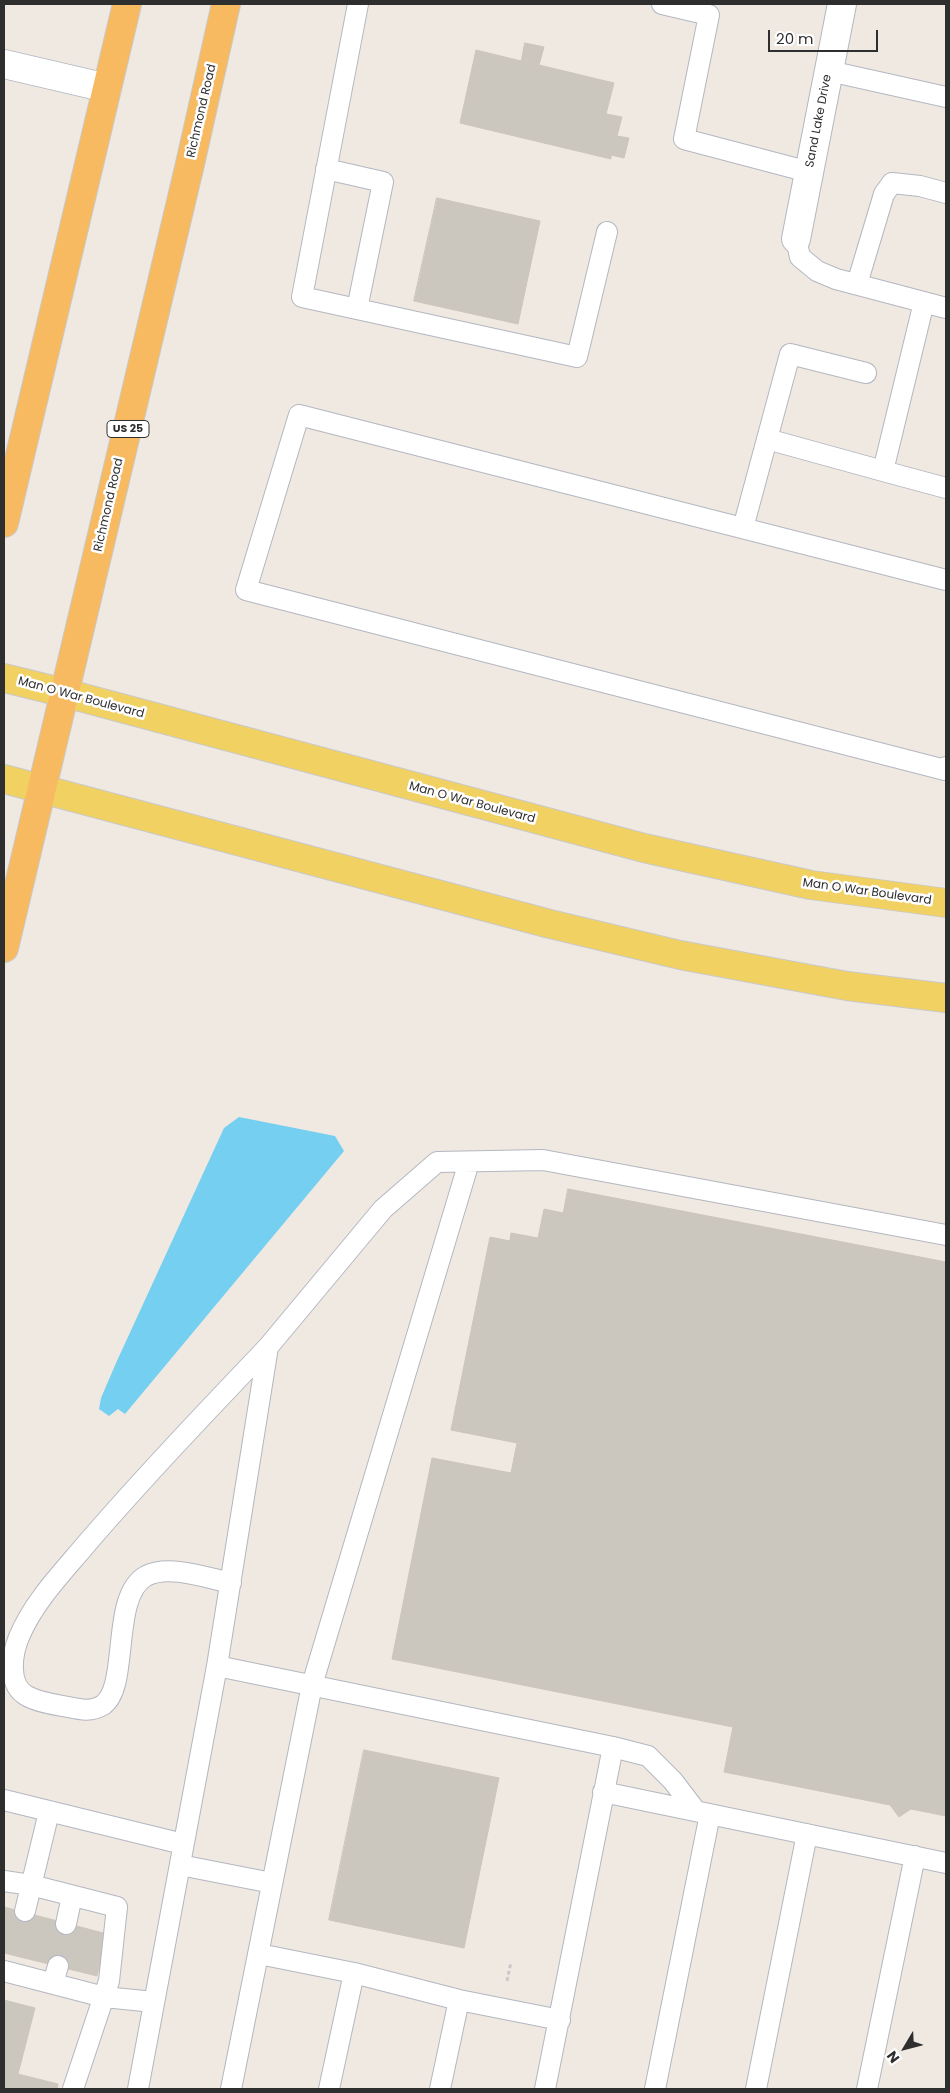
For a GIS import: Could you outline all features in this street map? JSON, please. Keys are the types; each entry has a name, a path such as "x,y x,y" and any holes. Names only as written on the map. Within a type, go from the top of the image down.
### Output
{"highway":[{"path":"4,523 127,4"},
{"name":"Richmond Road","path":"4,948 226,4"}],"main road":[{"name":"Man O War Boulevard","path":"4,678 644,848 811,885 946,903"},
{"path":"4,779 550,924 680,955 847,986 946,998"}],"street":[{"name":"Sand Lake Drive","path":"796,239 842,4"},
{"path":"4,64 106,88"}],"lane":[{"path":"358,4 302,297 577,357 607,232"},
{"path":"662,4 709,15 684,139 808,172"},
{"path":"829,71 946,97"},
{"path":"326,169 383,182 356,309"},
{"path":"857,284 884,194 892,183 920,186 946,193"},
{"path":"796,239 800,256 817,271 946,308"},
{"path":"882,471 924,302"},
{"path":"743,528 790,354 866,373"},
{"path":"946,580 298,415 246,590 946,769"},
{"path":"767,439 946,488"},
{"path":"231,1583 167,1570 147,1576 135,1585 126,1607 114,1690 104,1704 87,1711 46,1703 25,1695 14,1680 12,1663 19,1637 41,1598 122,1503 268,1347 383,1209 437,1162 543,1160 946,1235"},
{"path":"230,2089 259,1954 312,1685 469,1162"},
{"path":"138,2089 217,1666 268,1347"},
{"path":"217,1666 613,1747 648,1756 702,1812"},
{"path":"545,2089 613,1747"},
{"path":"603,1792 946,1862"},
{"path":"4,1800 184,1844"},
{"path":"25,1911 50,1812"},
{"path":"655,2089 702,1812"},
{"path":"756,2089 807,1834"},
{"path":"867,2089 916,1856"},
{"path":"180,1865 272,1883"},
{"path":"4,1881 31,1885 117,1907 109,1981 74,2089"},
{"path":"66,1924 72,1896"},
{"path":"259,1954 354,1973 459,2000 560,2020"},
{"path":"9,1967 56,1975 104,1997 154,2002"},
{"path":"329,2089 354,1973"},
{"path":"440,2089 459,2000"}],"water":[{"path":"239,1117 335,1136 344,1151 125,1414 118,1409 109,1416 99,1409 101,1398 116,1363 224,1128"}],"building":[{"path":"525,43 544,47 539,65 614,83 606,114 622,117 617,136 629,138 624,158 611,155 611,159 460,123 476,50 521,61"},
{"path":"437,198 540,221 518,324 414,301"},
{"path":"568,1189 946,1262 946,1816 911,1809 899,1817 890,1805 724,1772 733,1727 392,1659 432,1458 511,1473 517,1443 451,1430 490,1237 510,1241 511,1233 538,1238 544,1209 563,1213"},
{"path":"364,1750 499,1778 464,1948 329,1920"},
{"path":"4,1907 107,1934 97,1976 4,1953"},
{"path":"4,2000 35,2008 18,2074 58,2084 57,2089 4,2089"}]}
